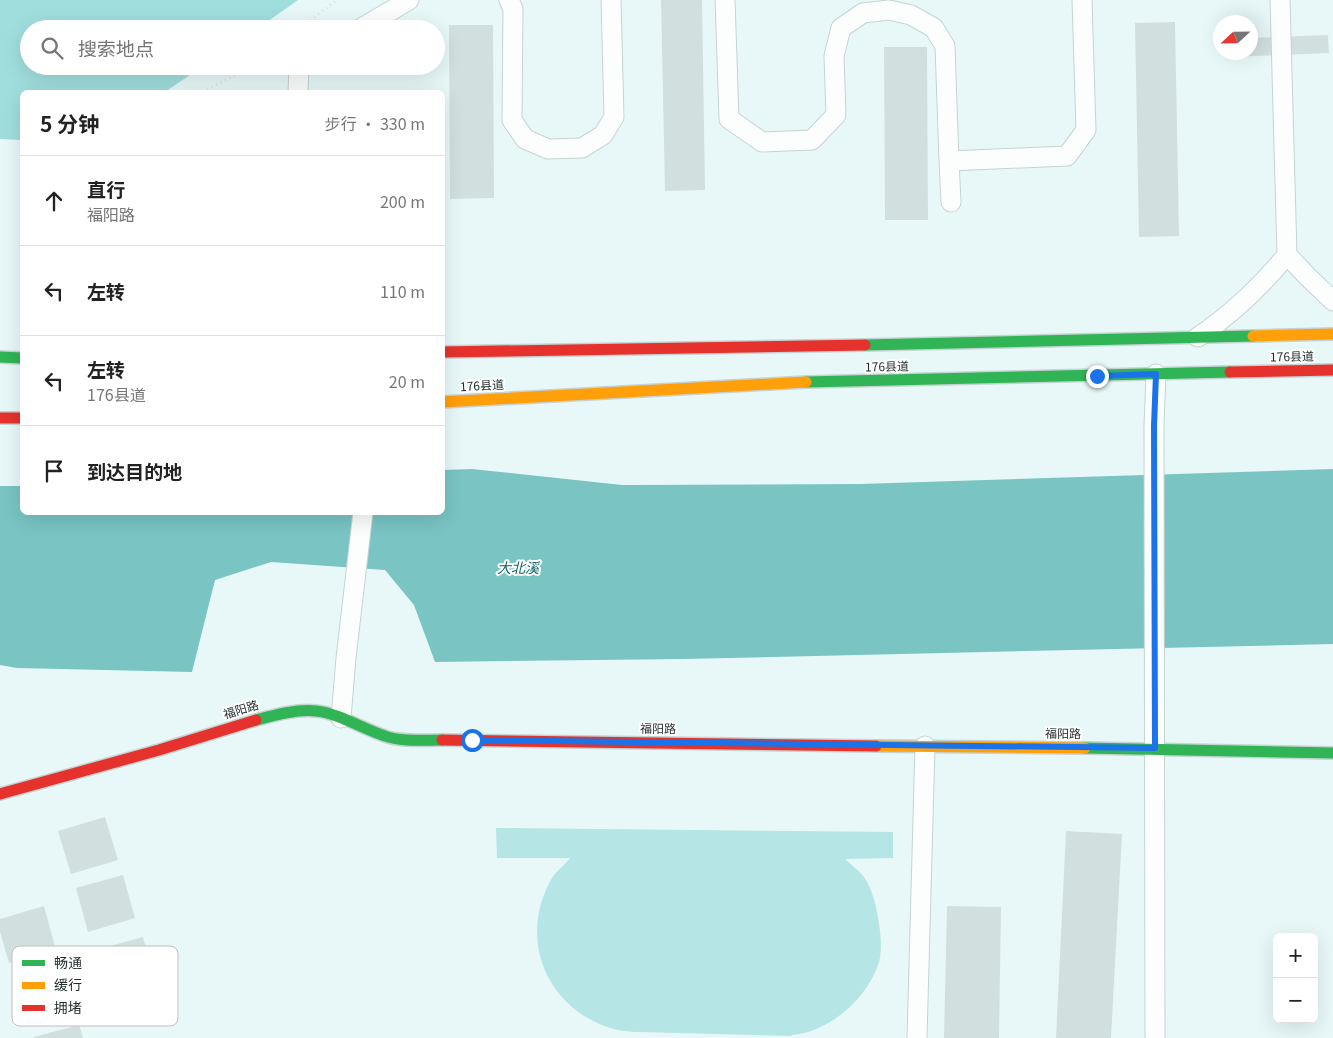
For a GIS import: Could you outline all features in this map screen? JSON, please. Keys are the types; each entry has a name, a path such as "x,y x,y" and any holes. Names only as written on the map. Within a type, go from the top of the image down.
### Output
{"main road":[{"name":"176县道","path":"445,352 796,347 1333,334"},
{"path":"0,357 20,358"},
{"name":"176县道","path":"445,402 782,383 1333,370"},
{"path":"0,418 20,418"},
{"name":"福阳路","path":"0,794 159,750 268,716 317,711 341,718 386,738 413,740 1155,748 1333,753"}],"street":[{"path":"375,20 409,0"},
{"path":"510,0 513,8 512,120 526,138 548,149 582,148 603,135 614,117 611,0"},
{"path":"725,0 729,120 762,142 812,140 836,115 834,56 841,28 863,13 889,10 911,15 934,28 945,46 951,202"},
{"path":"949,161 1067,156 1086,130 1082,0"},
{"path":"1198,337 1219,323 1239,305 1268,278 1287,255 1280,0"},
{"path":"298,90 299,75"},
{"path":"1287,255 1333,300"},
{"path":"1155,1038 1154,426 1156,374"},
{"path":"341,718 350,622 364,515"},
{"path":"917,1038 924,746"}],"path":[{"path":"310,20 337,0"},
{"path":"208,90 235,75"}],"shaded area":[{"path":"0,0 298,0 270,20 20,20 20,75 190,75 168,90 20,90 20,140 0,139"},
{"path":"496,828 893,832 893,858 845,859 864,877 872,894 880,933 881,948 879,962 868,985 852,1005 831,1021 806,1033 790,1036 635,1032 607,1027 582,1014 565,1000 552,983 542,964 538,943 538,922 542,900 554,875 570,858 497,858"}],"water":[{"name":"大北溪","path":"472,469 622,485 860,484 1333,469 1333,644 683,659 435,662 414,605 385,570 271,562 215,580 192,672 17,668 0,665 0,486 20,486 20,515 445,515 445,470"}],"building":[{"path":"661,0 702,0 705,190 665,191"},
{"path":"1175,22 1179,236 1139,237 1135,23"},
{"path":"449,25 493,25 494,198 450,199"},
{"path":"1328,35 1329,53 1258,56 1258,38"},
{"path":"884,47 927,47 928,220 885,220"},
{"path":"105,817 118,860 71,874 58,831"},
{"path":"1066,831 1122,834 1111,1038 1056,1038"},
{"path":"123,875 135,918 88,932 76,888"},
{"path":"44,906 55,946 12,946 12,962 9,963 0,932 0,919"},
{"path":"947,906 1001,907 999,1038 944,1038"},
{"path":"143,937 146,946 110,946"},
{"path":"79,1026 83,1038 34,1038"}],"traffic: fast":[{"path":"865,345 1253,336"},
{"path":"0,357 20,358"},
{"path":"806,382 1230,372"},
{"path":"256,720 278,714 316,711 342,718 391,738 442,740"},
{"path":"1085,748 1333,753"}],"traffic: slow":[{"path":"1253,336 1333,334"},
{"path":"445,402 806,382"},
{"path":"876,746 1085,748"}],"traffic: jam":[{"path":"445,352 865,345"},
{"path":"1230,372 1333,370"},
{"path":"0,418 20,418"},
{"path":"0,794 159,750 256,720"},
{"path":"442,740 876,746"}],"route":[{"path":"472,740 1155,748 1154,426 1156,374 1097,376"}]}
